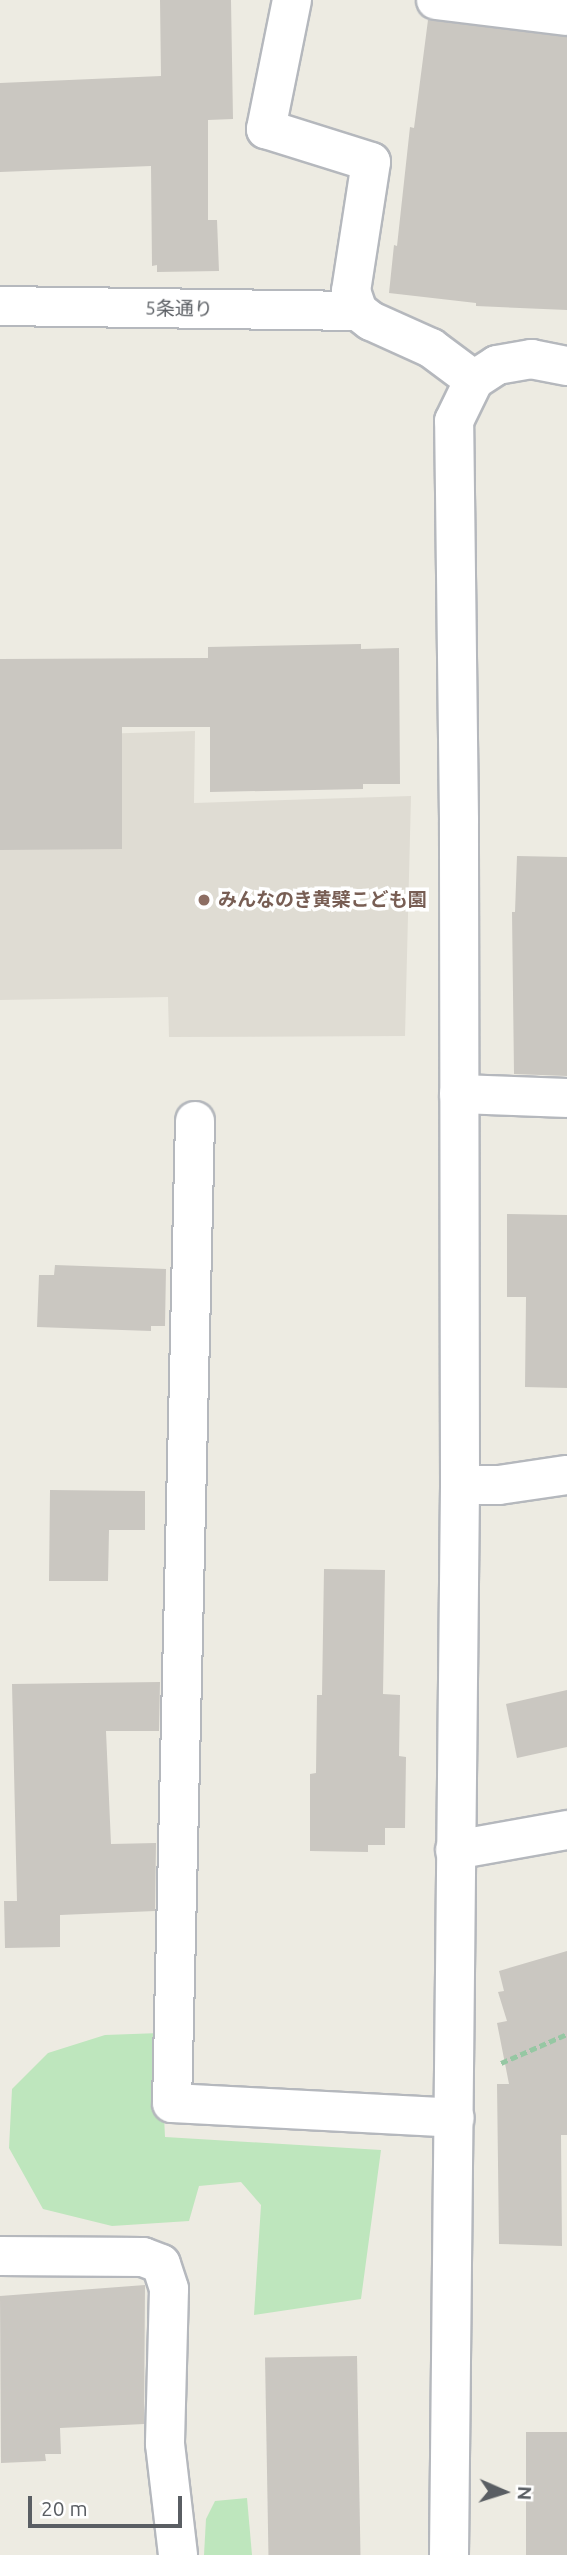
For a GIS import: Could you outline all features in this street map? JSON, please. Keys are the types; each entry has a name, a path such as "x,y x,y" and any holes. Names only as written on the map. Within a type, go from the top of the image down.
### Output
{"street":[{"path":"292,0 266,130 371,162 351,291 358,311 371,321 432,348 474,380"},
{"path":"436,0 567,16"},
{"name":"5条通り","path":"0,306 358,311"},
{"path":"449,2555 460,1485 459,820 454,421 474,380 497,365 531,359 567,366"},
{"path":"459,1094 567,1098"},
{"path":"195,1121 172,2104 455,2118"},
{"path":"460,1485 499,1485 567,1475"},
{"path":"455,1850 567,1830"},
{"path":"0,2256 29,2259 143,2257 161,2264 169,2289 165,2444 178,2555"}],"path":[{"path":"455,2079 476,2075 567,2034"}],"shaded area":[{"name":"みんなのき黄檗こども園","path":"195,731 194,803 411,796 405,1036 169,1037 168,997 0,1000 0,737"}],"green space":[{"path":"160,2033 165,2137 381,2150 361,2299 254,2315 261,2205 241,2182 199,2186 189,2221 112,2226 43,2209 9,2148 12,2089 48,2053 105,2035"},
{"path":"247,2498 252,2555 204,2555 206,2519 215,2501"}],"building":[{"path":"160,0 231,0 233,119 208,120 208,220 217,220 219,271 157,272 157,265 152,266 151,166 0,172 0,83 161,76"},
{"path":"428,20 567,37 567,310 476,306 476,303 389,293 410,127 414,128"},
{"path":"361,644 361,649 399,648 400,784 363,784 363,789 210,792 210,727 122,727 122,849 0,850 0,659 208,658 208,647"},
{"path":"517,856 567,857 567,1076 514,1074 512,912 515,912"},
{"path":"507,1214 567,1215 567,1388 525,1387 526,1297 507,1297"},
{"path":"55,1265 166,1269 165,1326 151,1326 151,1331 37,1327 39,1275 54,1275"},
{"path":"50,1490 145,1491 145,1530 109,1530 108,1581 49,1581"},
{"path":"324,1569 385,1570 383,1694 400,1695 399,1756 406,1757 405,1828 385,1828 385,1845 368,1845 368,1852 310,1851 310,1774 316,1773 317,1695 322,1695"},
{"path":"160,1682 159,1731 106,1731 111,1844 156,1843 155,1911 60,1915 60,1947 5,1948 4,1901 17,1901 12,1684"},
{"path":"567,1690 567,1747 517,1758 506,1704"},
{"path":"567,1951 567,2135 561,2135 562,2246 499,2244 497,2084 509,2084 497,2023 507,2021 498,1992 504,1991 499,1971"},
{"path":"145,2285 144,2424 60,2428 61,2454 45,2454 46,2461 1,2463 0,2296"},
{"path":"357,2356 360,2555 268,2555 265,2358"},
{"path":"526,2432 567,2432 567,2555 526,2555"}],"place":[{"name":"みんなのき黄檗こども園","path":"204,900"}]}
